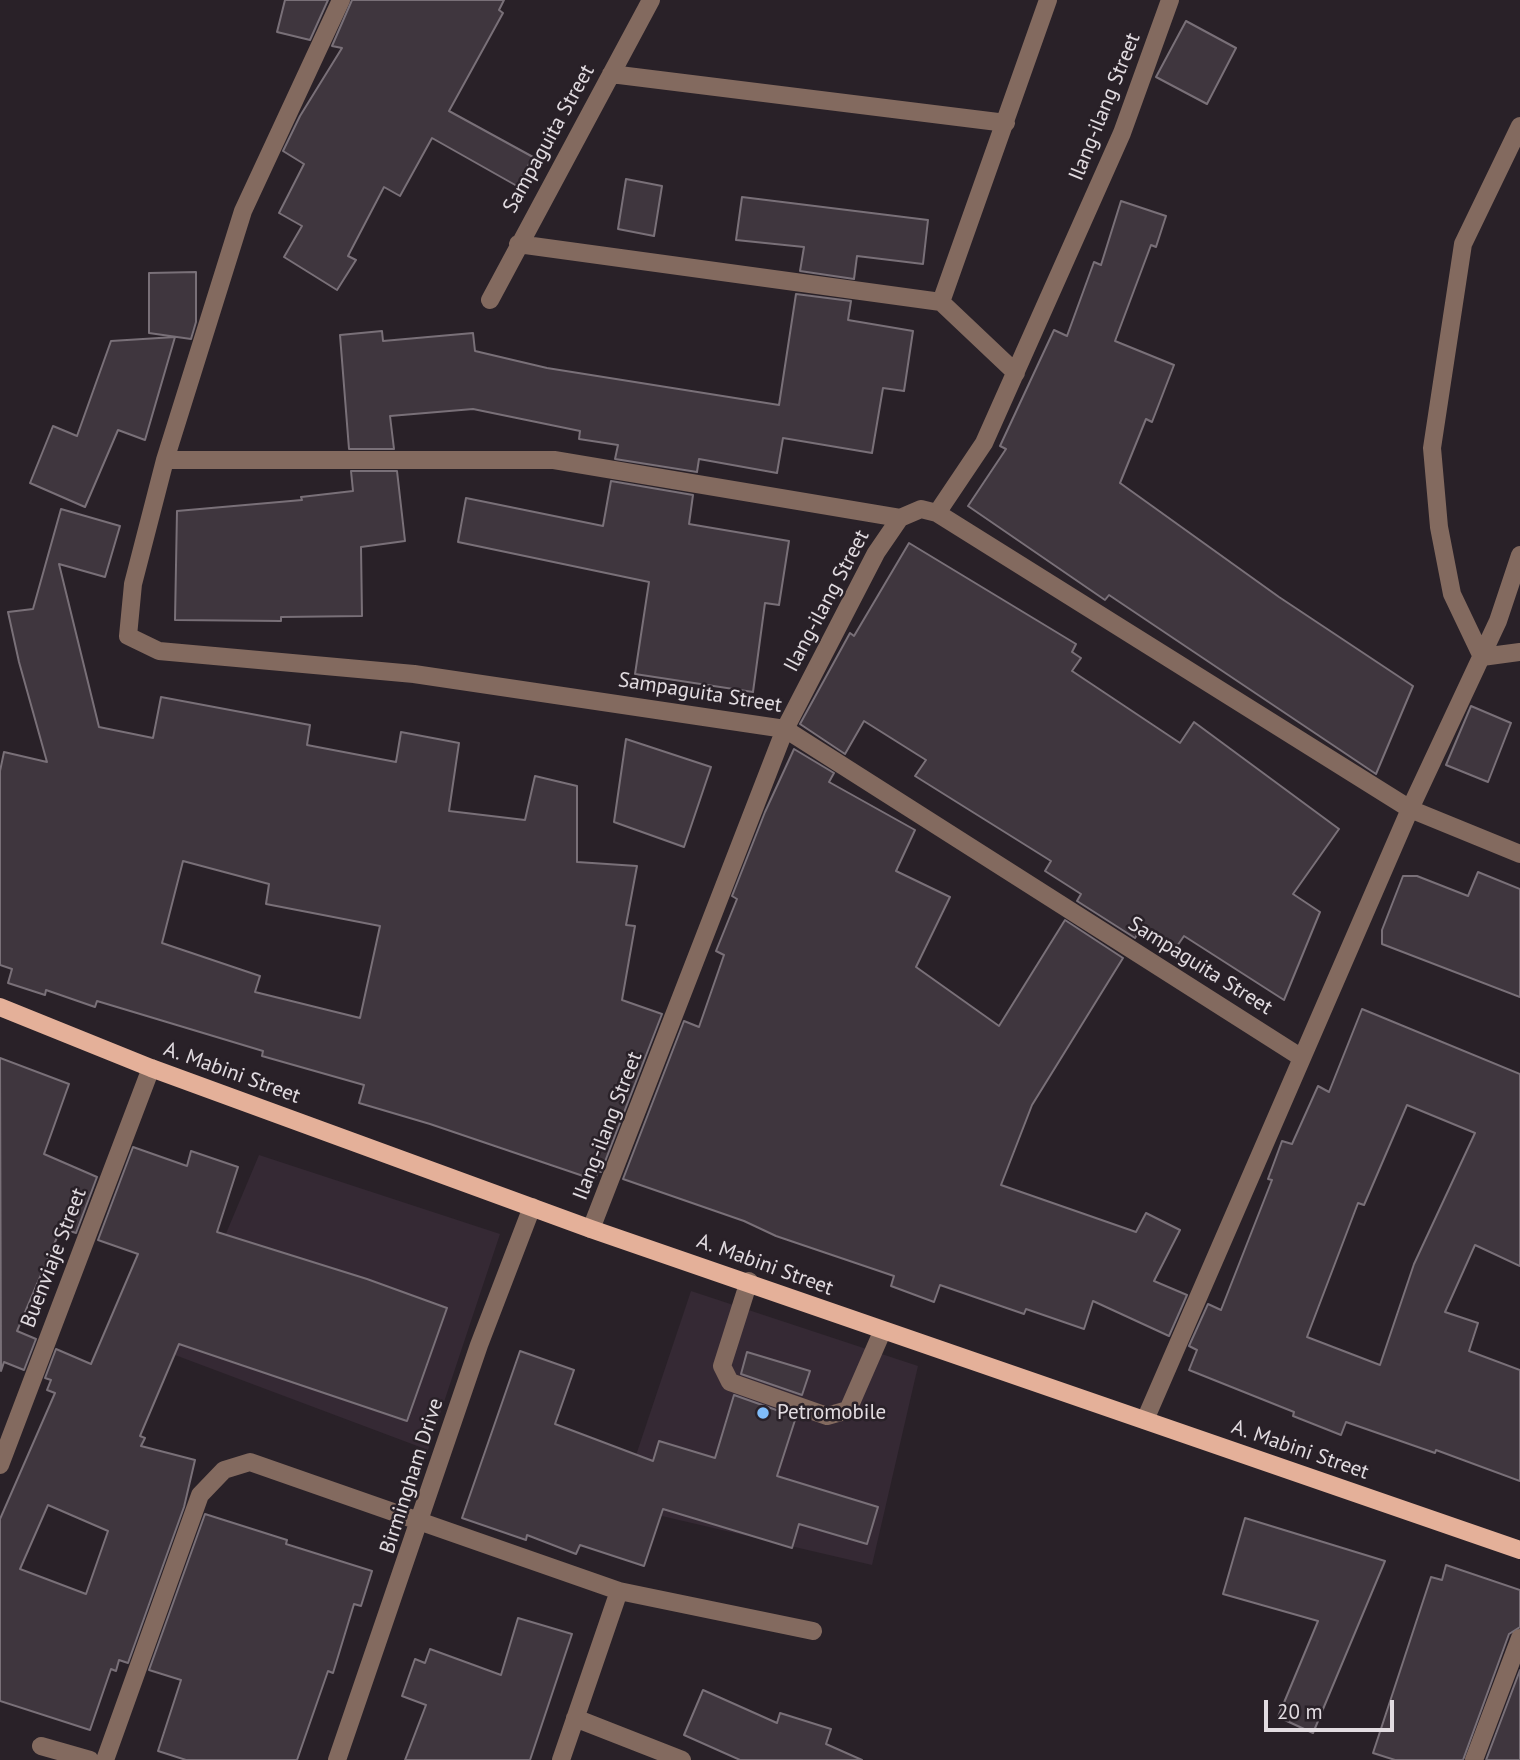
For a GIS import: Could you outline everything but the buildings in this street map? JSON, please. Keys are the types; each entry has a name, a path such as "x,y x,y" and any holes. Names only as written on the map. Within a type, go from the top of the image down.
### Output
{"main road":[{"name":"A. Mabini Street","path":"0,1007 151,1068 591,1229 749,1281 882,1332 1520,1550"}],"street":[{"path":"341,0 243,211 165,460 554,460 900,518 921,509 937,513 1410,809 1520,854"},
{"name":"Sampaguita Street","path":"490,300 651,0"},
{"path":"941,302 1048,0"},
{"name":"Ilang-ilang Street","path":"937,513 984,443 1016,373 1122,134 1170,0"},
{"path":"611,74 1006,123"},
{"path":"1482,657 1452,594 1439,527 1432,448 1463,244 1520,126"},
{"path":"518,244 941,302 1016,373"},
{"name":"Sampaguita Street","path":"165,460 133,584 128,636 159,651 414,674 785,729 1302,1058"},
{"name":"Ilang-ilang Street","path":"591,1229 785,729 876,553 900,518"},
{"path":"1145,1420 1410,809 1482,657 1520,555"},
{"path":"1482,657 1520,652"},
{"name":"Buenviaje Street","path":"0,1465 151,1068"},
{"name":"Birmingham Drive","path":"337,1760 421,1523 479,1345 532,1207"},
{"path":"749,1281 722,1366 730,1382 827,1416 837,1416 848,1410 882,1332"},
{"path":"105,1760 200,1495 223,1470 250,1462 619,1591 813,1631"},
{"path":"561,1760 619,1591"},
{"path":"1474,1760 1520,1638"},
{"path":"575,1718 682,1760"},
{"path":"41,1746 90,1760"}],"shaded area":[{"path":"259,1155 500,1234 428,1450 175,1355"},
{"path":"691,1291 918,1366 872,1565 619,1506"}],"place":[{"name":"Petromobile","path":"763,1413"}]}
